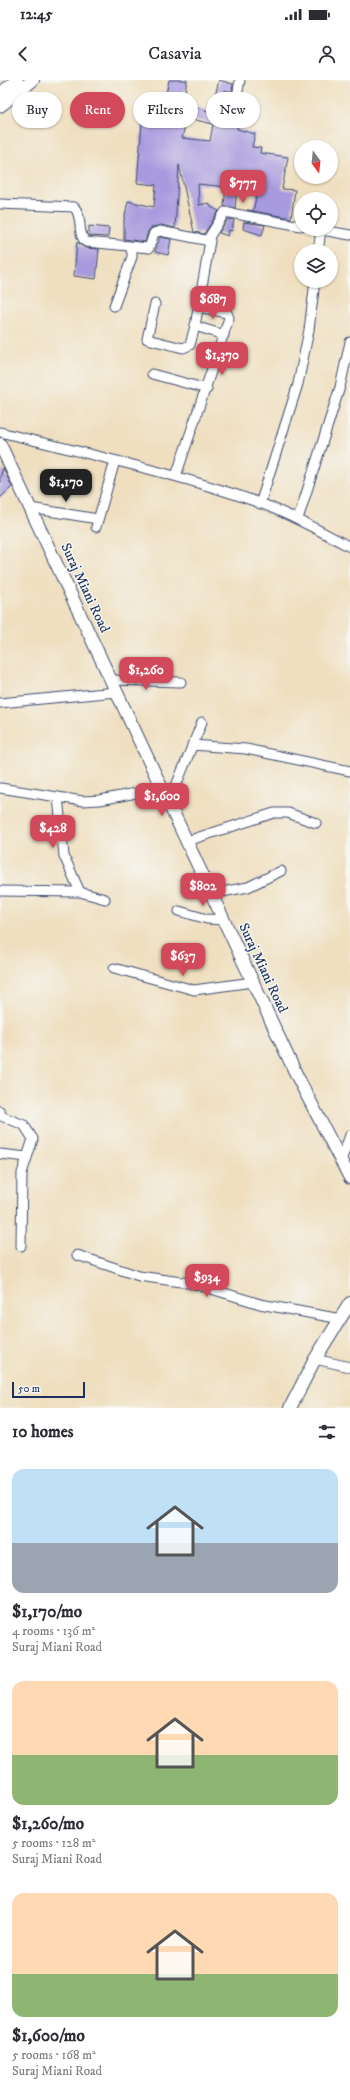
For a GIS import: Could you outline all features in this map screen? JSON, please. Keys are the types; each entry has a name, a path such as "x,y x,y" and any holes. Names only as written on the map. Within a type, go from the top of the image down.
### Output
{"street":[{"path":"0,94 17,80"},
{"path":"0,106 33,80"},
{"path":"238,92 240,80"},
{"path":"0,204 74,208 80,215 81,237 86,242 149,248 154,234 160,231 208,240"},
{"path":"155,304 147,335 149,341 183,348 187,347 190,345 199,307 210,243 208,240 222,214 228,212 294,225"},
{"path":"338,233 350,235"},
{"path":"114,306 132,257 132,252 129,246"},
{"path":"260,504 298,384 309,330 314,288"},
{"path":"176,476 207,389 229,314 199,307"},
{"path":"195,326 224,335"},
{"path":"298,519 340,387 350,342"},
{"path":"152,374 207,389"},
{"path":"0,432 176,476 260,504 298,519 350,547"},
{"name":"Suraj Miani Road","path":"0,444 4,461 30,508 253,982 298,1076 350,1178"},
{"path":"30,508 97,523 115,461"},
{"path":"111,680 181,682"},
{"path":"0,703 116,692"},
{"path":"169,803 202,722"},
{"path":"192,745 246,749 350,771"},
{"path":"0,788 82,801 100,800 162,788"},
{"path":"58,797 64,856 80,892"},
{"path":"187,841 274,813 288,813 316,823"},
{"path":"212,894 252,886 281,871"},
{"path":"0,891 80,892 105,899"},
{"path":"179,911 207,919 224,920"},
{"path":"114,968 194,990 253,982"},
{"path":"0,1110 1,1116 24,1125 28,1129 33,1139 22,1173 21,1246"},
{"path":"341,1161 350,1135"},
{"path":"0,1154 27,1157"},
{"path":"77,1255 139,1276 195,1284 260,1304 347,1310 315,1359 290,1408"},
{"path":"315,1359 350,1367"}],"building":[{"path":"169,80 187,80 185,92 166,92"},
{"path":"219,80 233,84 232,92 225,90 225,92 216,92"},
{"path":"198,108 206,110 206,122 198,121"},
{"path":"142,128 184,128 182,138 210,141 212,128 237,128 255,134 252,147 261,148 260,153 288,157 282,189 295,190 291,218 247,210 253,211 258,189 252,187 254,174 239,172 235,208 224,206 226,187 198,184 199,205 209,203 211,207 219,211 204,234 194,232 179,165 175,228 161,225 152,227 148,231 145,242 124,239 124,220 128,201 154,207 156,185 137,183"},
{"path":"228,219 234,220 232,231 229,230 228,236 219,233"},
{"path":"244,222 265,225 262,235 243,229"},
{"path":"89,226 109,228 108,237 89,236"},
{"path":"160,237 171,239 168,255 155,252"},
{"path":"77,242 85,248 99,249 96,279 74,276"},
{"path":"3,468 12,487 0,498 0,478"}]}
